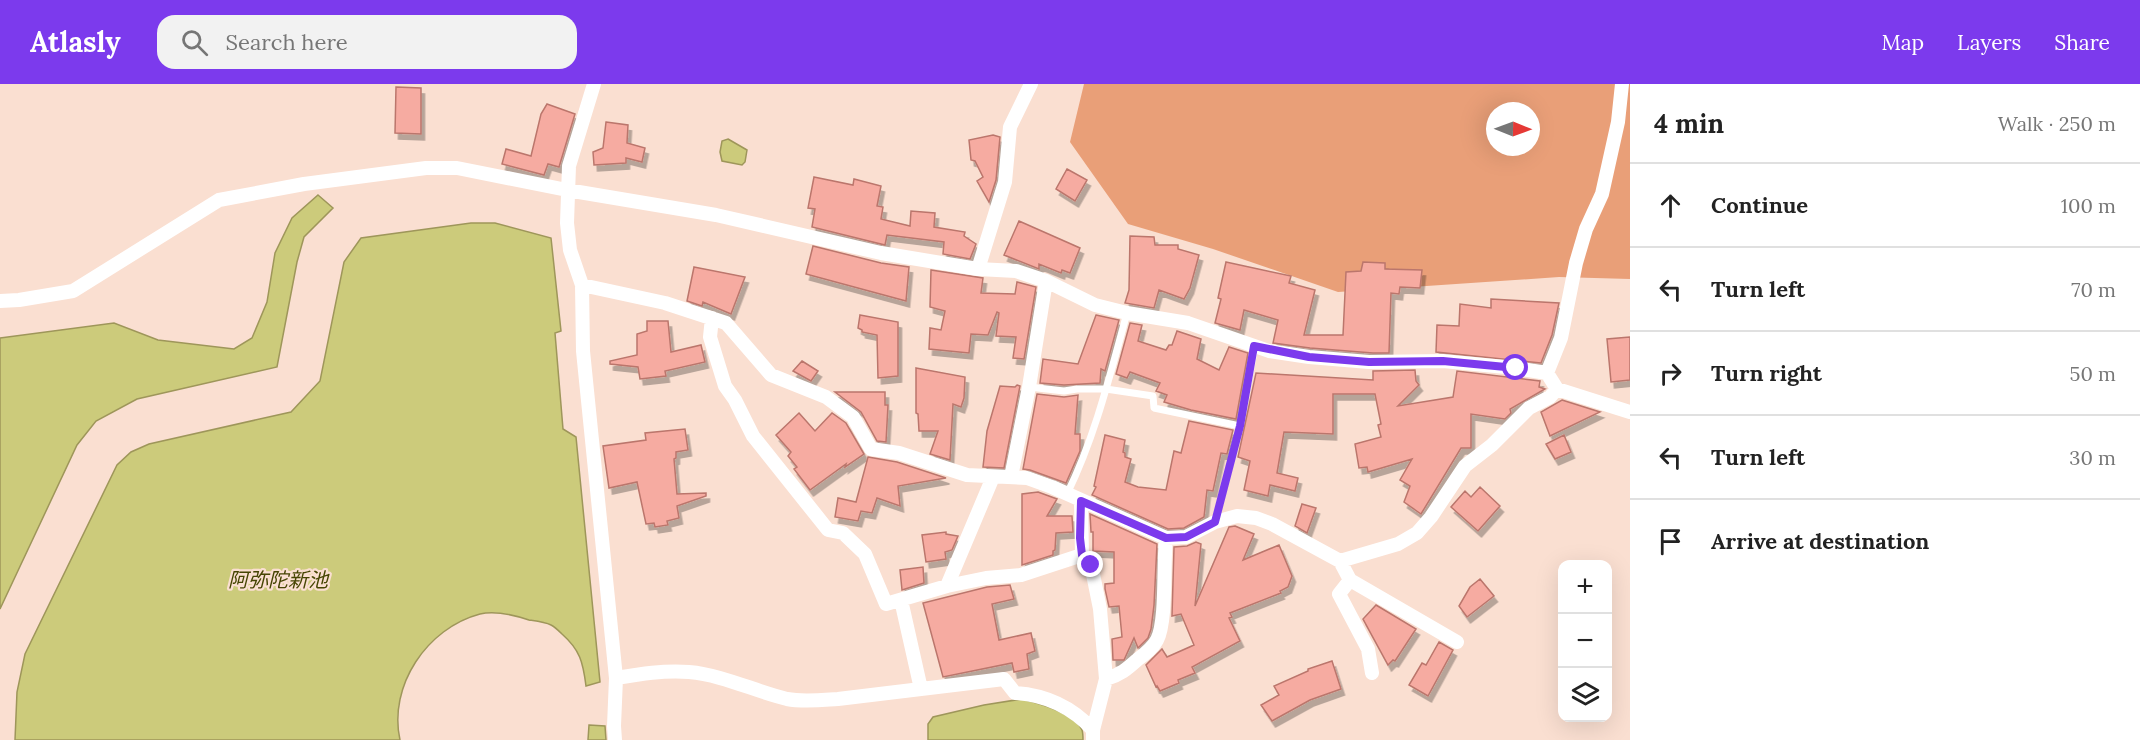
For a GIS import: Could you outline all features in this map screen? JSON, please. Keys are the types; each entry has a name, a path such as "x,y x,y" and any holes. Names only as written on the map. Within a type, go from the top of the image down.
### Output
{"street":[{"path":"594,84 569,166 567,190 570,250 582,285 583,351 616,678 615,740"},
{"path":"978,269 1005,182 1010,127 1031,84"},
{"path":"1547,374 1561,338 1576,263 1586,229 1602,194 1618,122 1622,84"},
{"path":"0,301 73,291 219,200 304,184 426,168 470,169 567,190 716,215 881,253 978,269 1016,272 1046,281 1095,305 1127,314 1188,324 1254,346 1309,357 1369,362 1443,361 1547,374 1557,389 1630,412"},
{"path":"1011,477 1029,387 1046,281"},
{"path":"582,285 665,303 726,323 771,375 826,397 853,417 871,449 899,453 967,475 1027,478 1166,538 1186,537 1215,522 1237,516 1256,518 1272,524 1340,561 1350,580 1457,642"},
{"path":"712,318 710,337 725,386 735,400 753,436 828,530 843,533 865,554 886,604 947,586 986,578 1021,575 1082,555"},
{"path":"1340,561 1398,544 1417,533 1431,517 1464,466 1492,445 1528,408 1550,397 1557,389"},
{"path":"947,586 993,477"},
{"path":"1081,501 1082,555 1091,565 1100,609 1106,680 1093,735"},
{"path":"1106,680 1122,674 1151,650 1158,639 1162,625 1166,538"},
{"path":"1350,580 1339,594 1368,649 1372,673"},
{"path":"901,600 921,689"},
{"path":"616,678 656,671 691,672 720,678 788,699 812,701 1004,679 1015,693 1034,694 1058,703 1081,716 1093,735"}],"lane":[{"path":"1067,494 1081,466 1127,314"},
{"path":"1215,522 1240,426 1254,346"},
{"path":"1029,387 1064,391 1106,389 1154,396 1154,408 1240,426"}],"shaded area":[{"path":"1084,84 1630,84 1630,279 1559,277 1338,292 1213,249 1128,224 1070,142"}],"water":[{"path":"728,139 747,150 745,162 742,165 722,161 720,152 722,141"},
{"path":"318,195 333,208 304,237 277,367 137,399 96,421 77,445 0,609 0,338 114,323 158,340 234,349 252,338 267,302 275,253 292,218"},
{"name":"阿弥陀新池","path":"471,223 495,223 551,238 561,331 555,333 563,429 576,437 600,682 586,686 582,663 577,651 552,626 517,616 486,613 461,621 443,632 416,662 406,680 400,700 398,720 400,740 15,740 17,692 25,654 117,465 131,452 149,444 291,412 320,381 344,262 361,238"},
{"path":"1022,699 1055,710 1072,719 1082,730 1083,740 928,740 928,724 933,717"},
{"path":"589,725 605,726 606,740 588,740"}],"building":[{"path":"396,87 421,88 421,134 395,133"},
{"path":"547,104 575,114 559,167 548,164 544,175 502,164 506,149 531,156 541,114"},
{"path":"606,122 628,125 627,143 645,148 642,162 626,158 626,163 594,165 593,152 603,148"},
{"path":"993,135 1000,137 996,180 989,202 977,181 983,177 975,161 971,160 969,140"},
{"path":"1067,169 1087,180 1075,201 1056,189"},
{"path":"814,177 853,185 854,179 881,186 877,206 883,207 881,219 910,226 911,211 935,213 934,227 965,232 964,236 976,244 970,259 943,254 944,242 887,235 885,245 812,227 815,209 808,208"},
{"path":"1019,221 1080,248 1070,273 1062,270 1061,273 1039,264 1039,269 1004,255"},
{"path":"1130,236 1154,237 1155,245 1178,245 1178,249 1199,255 1190,288 1184,299 1159,290 1154,308 1125,303 1129,290"},
{"path":"813,246 881,263 909,267 906,301 806,274"},
{"path":"1226,262 1291,276 1289,283 1315,290 1304,335 1343,335 1346,272 1361,271 1363,262 1385,263 1385,269 1422,270 1420,288 1400,287 1399,294 1391,293 1389,353 1373,353 1273,343 1278,320 1244,310 1240,330 1215,323"},
{"path":"694,267 745,277 731,314 703,302 702,306 687,301"},
{"path":"931,270 983,278 981,293 1015,294 1017,282 1036,287 1024,359 1013,358 1016,337 996,336 999,313 997,312 988,335 971,334 969,353 929,349 930,328 941,330 945,311 930,307"},
{"path":"1491,299 1559,303 1552,335 1541,363 1436,352 1437,325 1459,326 1460,304 1491,308"},
{"path":"860,315 898,322 898,376 878,378 877,335 862,332 858,328"},
{"path":"1096,315 1119,320 1105,371 1101,369 1100,383 1064,385 1040,383 1043,359 1078,364"},
{"path":"647,321 668,321 671,352 701,345 705,362 665,371 666,376 640,379 638,367 610,364 610,361 637,355 637,334 647,331"},
{"path":"1130,323 1142,325 1138,341 1166,350 1169,345 1172,345 1177,331 1201,339 1197,359 1219,370 1229,347 1248,353 1236,419 1164,402 1167,395 1156,391 1160,383 1130,372 1127,378 1116,374"},
{"path":"1630,337 1630,380 1611,382 1607,339"},
{"path":"802,361 818,371 811,381 793,371"},
{"path":"916,368 965,377 961,407 953,404 950,460 930,454 938,431 919,431 918,414 916,413"},
{"path":"1415,370 1416,381 1419,385 1398,406 1453,397 1457,371 1540,381 1539,387 1545,389 1510,409 1511,413 1505,419 1471,414 1471,448 1461,448 1421,514 1404,502 1410,486 1400,480 1412,459 1368,472 1367,467 1359,468 1355,444 1381,437 1375,394 1333,394 1333,434 1284,432 1277,473 1298,478 1295,491 1270,485 1268,496 1244,490 1250,461 1238,457 1256,373 1373,380 1373,371"},
{"path":"1000,386 1015,387 1020,386 1004,468 983,467 987,431"},
{"path":"835,392 885,392 885,405 888,405 886,442 877,441 861,412"},
{"path":"1037,394 1064,397 1078,395 1075,434 1080,434 1080,451 1066,483 1023,469"},
{"path":"1562,400 1600,412 1550,436 1541,412"},
{"path":"799,413 815,431 832,413 846,423 864,454 810,490 794,469 797,467 788,456 791,452 776,435"},
{"path":"1189,421 1233,430 1227,454 1221,453 1213,491 1207,490 1204,517 1184,528 1168,529 1092,495 1096,487 1094,486 1105,435 1125,440 1123,452 1125,457 1131,459 1125,482 1138,487 1166,490 1174,451 1181,453"},
{"path":"685,429 688,450 676,452 674,459 677,494 706,493 706,496 677,506 679,518 667,521 668,525 655,527 654,523 646,524 637,482 609,488 603,446 646,440 645,433"},
{"path":"1564,435 1571,452 1555,459 1546,444"},
{"path":"868,457 897,462 946,478 898,486 900,506 877,498 872,513 861,511 858,521 835,517 838,498 856,502"},
{"path":"1480,487 1500,506 1478,531 1451,507 1465,491 1471,497"},
{"path":"1038,492 1057,499 1047,516 1072,516 1073,532 1056,533 1053,555 1022,565 1022,494"},
{"path":"1302,504 1316,508 1307,533 1295,526"},
{"path":"1090,514 1157,544 1151,629 1148,638 1138,648 1134,638 1124,660 1113,660 1112,639 1122,637 1119,606 1109,607 1105,589 1105,584 1114,583 1114,552 1093,551"},
{"path":"1235,526 1254,534 1243,560 1279,545 1292,576 1288,587 1280,591 1281,593 1230,613 1232,617 1229,618 1240,641 1192,667 1195,673 1160,691 1146,665 1162,649 1167,657 1194,645 1181,614 1172,616 1174,547 1187,546 1196,542 1201,544 1195,606 1229,527"},
{"path":"946,532 946,534 958,536 952,550 945,552 946,559 926,562 922,535"},
{"path":"923,567 924,583 902,590 900,570"},
{"path":"1480,579 1494,596 1467,617 1459,606 1470,587"},
{"path":"1010,585 1014,599 992,604 999,640 1031,633 1035,651 1027,654 1029,669 1014,672 1012,663 943,677 923,603 987,587"},
{"path":"1376,605 1416,629 1395,661 1393,660 1388,665 1363,619"},
{"path":"1439,642 1453,650 1428,696 1409,685 1422,663 1426,665"},
{"path":"1332,661 1341,689 1310,700 1272,721 1261,705 1279,695 1274,686 1308,669"}],"route":[{"path":"1091,565 1082,555 1081,501 1166,538 1186,537 1215,522 1240,426 1254,346 1269,351 1309,357 1369,362 1443,361 1516,368"}]}
